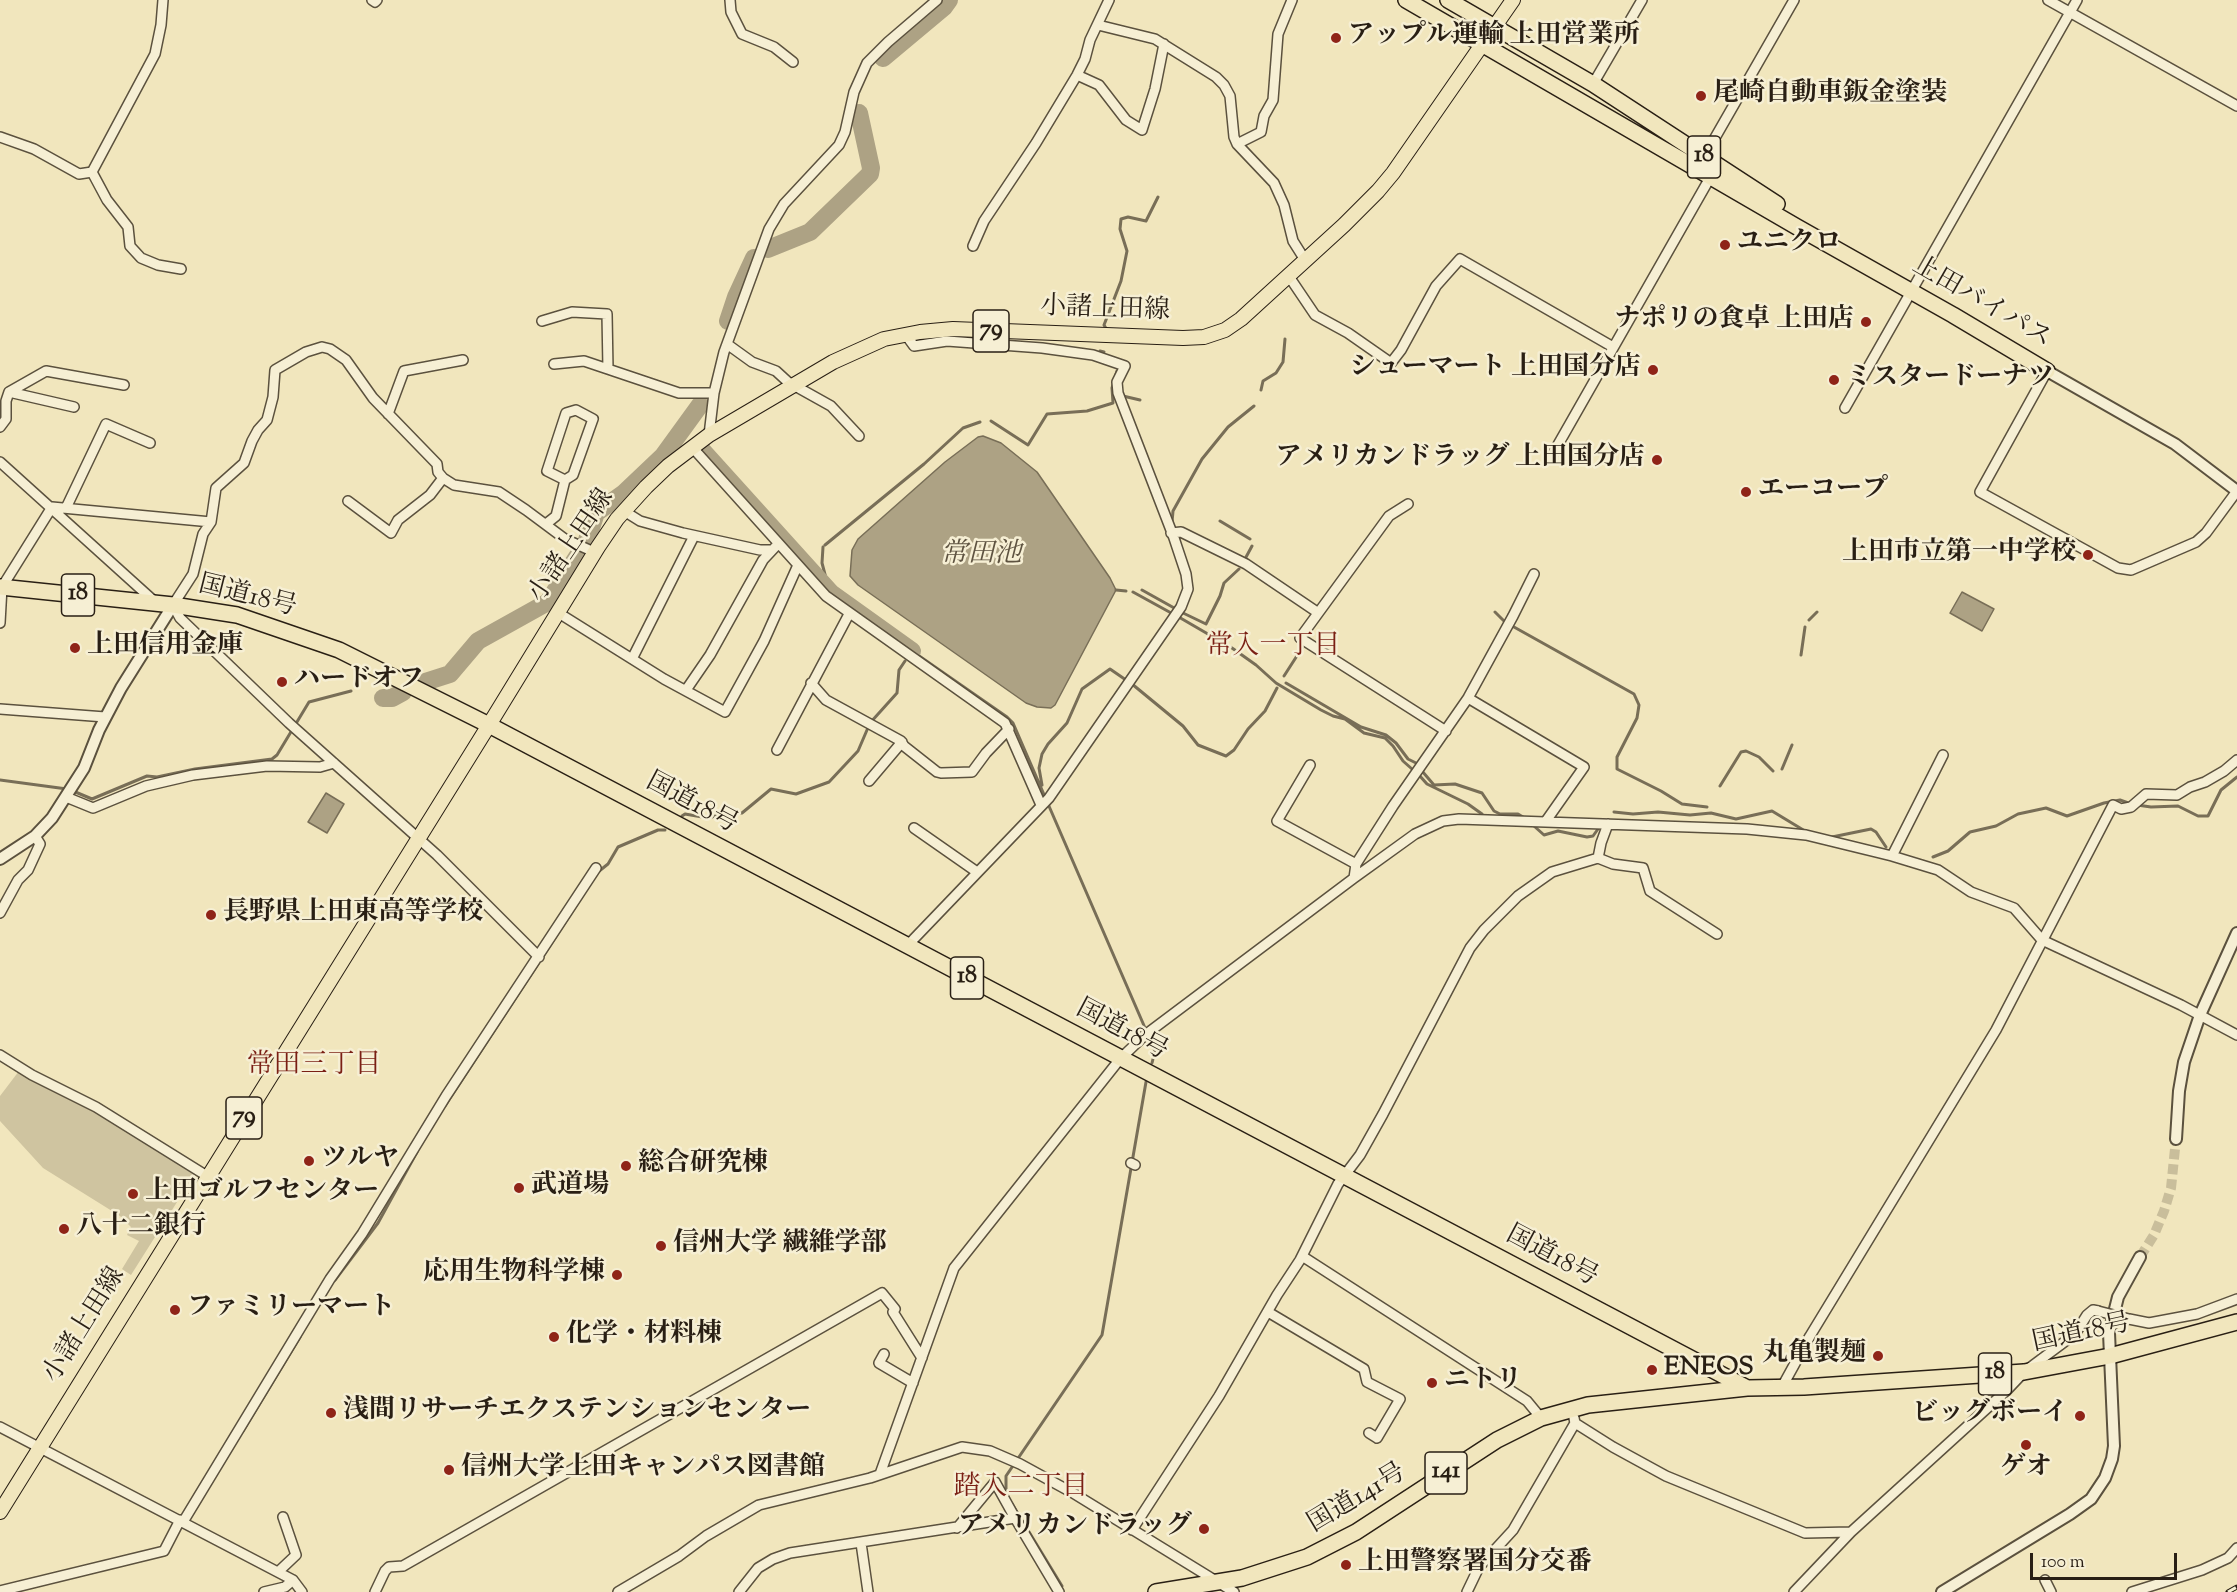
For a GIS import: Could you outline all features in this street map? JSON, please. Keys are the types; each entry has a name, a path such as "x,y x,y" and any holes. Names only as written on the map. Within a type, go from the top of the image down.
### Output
{"highway":[{"name":"上田バイパス","path":"1406,0 1711,176 1913,289"},
{"name":"上田バイパス","path":"1448,0 1593,84 1812,226 2047,371"},
{"name":"国道18号","path":"1,587 237,615 339,650 489,725 1747,1388 2024,1372 2110,1356 2237,1322"},
{"name":"国道141号","path":"1156,1592 1242,1578 1283,1566 1332,1546 1404,1502 1485,1446 1541,1418 1573,1416 1588,1405 1747,1388"}],"main road":[{"name":"小諸上田線","path":"0,1512 594,552 624,511 654,480 709,435 793,385 833,362 874,343 906,334 954,329 1183,338 1203,337 1231,326 1344,225 1378,191 1393,173 1513,0"}],"street":[{"path":"92,172 155,54 161,26 163,0"},
{"path":"730,0 731,12 742,34 774,47 793,62"},
{"path":"709,435 714,393 727,344 769,228 784,204 839,145 845,132 854,92 867,63 937,0"},
{"path":"973,246 984,220 1036,143 1077,75 1109,0"},
{"path":"1237,144 1261,132 1264,116 1273,100 1278,34 1292,0"},
{"path":"1593,84 1642,0"},
{"path":"1704,157 1794,0"},
{"path":"2048,0 2237,106"},
{"path":"1845,408 2077,0"},
{"path":"1098,25 1155,39 1216,77 1224,85 1230,96 1234,137 1237,144 1274,183 1284,205 1293,242 1305,260"},
{"path":"1077,75 1099,85 1126,120 1142,130 1155,89 1164,44"},
{"path":"0,137 33,149 79,174 92,172"},
{"path":"92,172 107,200 128,227 130,246 141,258 158,265 181,269"},
{"path":"1551,458 1711,176"},
{"path":"1288,276 1315,315 1348,333 1391,363 1401,350 1436,286 1460,259 1612,347"},
{"path":"542,321 572,312 607,314 608,369"},
{"path":"906,334 914,346 947,341 1042,348 1093,355 1125,366 1119,377 1118,393 1187,580 1187,591 1181,607 1044,802 907,946"},
{"path":"727,344 752,362 776,371 793,385 831,406 859,436"},
{"path":"0,859 46,826 69,793 90,756 105,717 137,661 193,574 203,534 211,522 216,488 244,463 252,441 267,420 273,397 275,370 306,352 322,347 330,349 346,360 373,398 437,464 438,472 443,478 467,488 499,492 565,539 594,552"},
{"path":"388,414 404,371 464,360"},
{"path":"554,364 584,361 679,393 714,393"},
{"path":"0,427 6,419 6,401 9,392 46,371 124,385"},
{"path":"2047,371 2175,444 2237,491 2206,533 2196,542 2131,570 2118,568 1980,492 2047,371"},
{"path":"9,392 74,407"},
{"path":"546,524 556,516 565,480 573,475 592,419 576,410 566,414 547,471 565,480"},
{"path":"66,508 106,424 150,443"},
{"path":"692,447 775,547 798,565 826,596 1002,720 1009,729 1044,802"},
{"path":"0,462 157,604"},
{"path":"0,474 19,481"},
{"path":"348,501 391,533 398,519 430,495 443,478"},
{"path":"1408,504 1389,516 1300,638 1446,731"},
{"path":"52,507 211,522"},
{"path":"0,623 1,587 52,507"},
{"path":"624,511 640,521 694,536 760,550 775,547"},
{"path":"1171,532 1181,532 1246,564 1317,612"},
{"path":"632,659 694,536"},
{"path":"686,690 710,655 762,560 775,547"},
{"path":"557,612 670,683 720,710 727,711 764,641 798,565"},
{"path":"1354,878 1356,864 1467,698 1534,574"},
{"path":"173,606 180,618 334,763 437,855 539,957"},
{"path":"777,750 849,614"},
{"path":"811,683 826,700 902,742 937,772 971,772 1009,729"},
{"path":"1467,698 1584,767 1546,821"},
{"path":"0,709 105,717"},
{"path":"869,781 902,742"},
{"path":"1892,856 1943,755"},
{"path":"1782,1387 1810,1336 1996,1030 2113,805 2121,809 2131,807 2146,794 2177,795 2224,771 2237,760"},
{"path":"69,793 93,808 146,786 193,775 267,766 320,767 334,763"},
{"path":"1310,765 1277,821 1356,864"},
{"path":"880,1474 957,1262 1120,1059 1147,1033 1354,878 1415,834 1443,820 1546,821 1747,829 1806,835 1892,856 1938,870 1971,892 2014,908 2042,940 2237,1035"},
{"path":"1599,858 1600,843 1608,824"},
{"path":"914,828 976,872"},
{"path":"0,913 18,880 27,871 40,844 35,836"},
{"path":"1132,1530 1219,1396 1302,1256 1344,1175 1360,1155 1470,948 1484,930 1518,896 1552,872 1599,858 1613,864 1643,868 1650,891 1717,934"},
{"path":"0,1591 164,1551 330,1279 362,1234 437,1110 579,898 596,868"},
{"path":"2176,1139 2182,1072 2200,1015 2237,933"},
{"path":"0,1055 32,1075 96,1107 207,1176"},
{"path":"1302,1256 1527,1401 1541,1418"},
{"path":"1942,1592 2070,1514 2091,1499 2105,1478 2114,1446 2109,1333 2115,1306 2140,1257"},
{"path":"375,1592 389,1567 403,1566 882,1293 895,1309 893,1312 922,1358"},
{"path":"1794,1592 1851,1532 2024,1372 2075,1334 2093,1310 2149,1323 2197,1314 2237,1299"},
{"path":"1268,1312 1364,1369 1367,1382 1400,1399 1377,1438 1369,1433"},
{"path":"884,1354 879,1363 913,1383"},
{"path":"1467,1592 1479,1567 1513,1530 1573,1416 1613,1447 1666,1476 1806,1533 1851,1532"},
{"path":"0,1427 293,1580 302,1592"},
{"path":"619,1592 759,1505 880,1474 962,1447 990,1451 1020,1464 1234,1592"},
{"path":"957,1528 994,1482 1059,1592"},
{"path":"278,1572 296,1555 283,1516"},
{"path":"739,1592 758,1568 782,1556 1015,1518"},
{"path":"861,1543 868,1592"},
{"path":"2132,1592 2202,1570 2228,1558 2237,1548"},
{"path":"264,1592 285,1587 293,1580"},
{"path":"2046,1580 2051,1592"}],"shaded area":[{"name":"上田ゴルフセンター","path":"19,1071 93,1110 196,1172 131,1275 122,1269 139,1241 127,1235 131,1227 120,1216 43,1168 0,1121 0,1096"}],"water":[{"name":"常田池","path":"983,436 1001,443 1037,472 1116,590 1055,705 1051,708 1026,703 858,585 850,576 852,550 858,539 945,462 978,437"},
{"path":"1962,592 1994,609 1982,631 1950,613"},
{"path":"326,793 344,804 327,833 308,822"}],"waterway":[{"path":"883,58 944,7 949,0"},
{"path":"768,249 810,232 870,174 871,168 859,113"},
{"path":"1107,330 1104,325 1121,281 1127,251 1120,229 1121,219 1128,217 1146,221 1158,197"},
{"path":"728,321 754,258"},
{"path":"1261,390 1263,381 1276,373 1283,362 1285,339"},
{"path":"1100,351 1104,352"},
{"path":"991,421 1028,445 1047,414 1087,411 1113,403 1112,388 1117,371"},
{"path":"1123,396 1140,400"},
{"path":"425,682 450,674 478,641 548,602 586,543 596,513 624,493 663,456 700,405"},
{"path":"1172,522 1173,511 1202,459 1228,427 1254,406"},
{"path":"825,545 924,464 963,428 980,422"},
{"path":"700,448 831,593 912,651"},
{"path":"1220,521 1250,539"},
{"path":"1245,559 1252,546"},
{"path":"823,547 822,563 827,582 842,601"},
{"path":"1181,612 1206,624 1224,583 1239,569"},
{"path":"1116,590 1126,591"},
{"path":"1142,590 1176,609"},
{"path":"1133,592 1173,614"},
{"path":"1495,612 1506,623"},
{"path":"1809,620 1817,612"},
{"path":"1177,616 1232,648 1276,683 1321,710 1345,719 1364,733 1385,738 1412,769"},
{"path":"1514,627 1634,694 1639,705 1637,718 1617,757 1617,769 1682,804 1707,807"},
{"path":"1801,655 1805,627"},
{"path":"1284,676 1302,648"},
{"path":"912,651 1013,723 1155,1051 1152,1063"},
{"path":"682,816 685,814 708,818 742,813 771,789 796,794 829,782 858,751 870,723 897,693 899,670 905,661"},
{"path":"1042,785 1039,768 1042,754 1067,723 1082,689 1110,669 1126,680"},
{"path":"1286,683 1361,727 1386,735 1396,743 1408,759 1416,763"},
{"path":"1132,684 1183,726 1198,745 1226,756 1234,750 1248,729 1265,711 1277,688"},
{"path":"73,791 92,799 147,776 157,777 195,769 272,759 277,755 309,702 351,691"},
{"path":"383,698 392,698 403,692"},
{"path":"1782,769 1792,745"},
{"path":"1720,786 1741,752 1746,751 1759,757 1773,771"},
{"path":"1422,771 1434,785 1455,784 1482,793 1494,811 1500,814 1518,814 1523,817"},
{"path":"1419,775 1427,784 1468,804 1482,814"},
{"path":"2137,805 2178,806 2198,816 2208,816 2221,790 2237,777"},
{"path":"0,780 67,789"},
{"path":"1933,857 1948,851 1970,832 1996,826 2018,814 2046,808 2067,816 2104,803 2120,800 2131,804"},
{"path":"1614,812 1690,815 1711,813 1736,819 1772,811 1805,831"},
{"path":"1534,826 1544,835 1558,831 1587,837 1593,836 1598,829"},
{"path":"1832,837 1871,829 1876,832 1886,847"},
{"path":"598,872 608,864 618,847 658,830 665,830"},
{"path":"445,1106 583,895"},
{"path":"1006,1493 1006,1476 1102,1335 1146,1082"},
{"path":"335,1280 378,1223 417,1152"},
{"path":"243,1431 300,1337"},
{"path":"1012,1504 1062,1586"}],"tunnel":[{"path":"2140,1257 2154,1235 2164,1211 2171,1188 2176,1139"}],"railway":[{"path":"2228,1592 2237,1587"}],"place":[{"name":"アップル運輸 上田営業所","path":"1336,38"},
{"name":"尾崎自動車鈑金塗装","path":"1701,96"},
{"name":"ユニクロ","path":"1725,245"},
{"name":"ナポリの食卓 上田店","path":"1866,322"},
{"name":"シューマート 上田国分店","path":"1653,370"},
{"name":"ミスタードーナツ","path":"1834,380"},
{"name":"アメリカンドラッグ 上田国分店","path":"1657,460"},
{"name":"エーコープ","path":"1746,492"},
{"name":"上田市立第一中学校","path":"2088,555"},
{"name":"上田信用金庫","path":"75,648"},
{"name":"ハードオフ","path":"282,682"},
{"name":"長野県上田東高等学校","path":"211,915"},
{"name":"ツルヤ","path":"309,1161"},
{"name":"総合研究棟","path":"626,1166"},
{"name":"武道場","path":"519,1188"},
{"name":"上田ゴルフセンター","path":"133,1194"},
{"name":"八十二銀行","path":"64,1229"},
{"name":"信州大学 繊維学部","path":"661,1246"},
{"name":"応用生物科学棟","path":"617,1275"},
{"name":"ファミリーマート","path":"175,1310"},
{"name":"化学・材料棟","path":"554,1337"},
{"name":"丸亀製麺","path":"1878,1356"},
{"name":"ENEOS","path":"1652,1370"},
{"name":"ニトリ","path":"1432,1383"},
{"name":"浅間リサーチエクステンションセンター","path":"331,1413"},
{"name":"ビッグボーイ","path":"2080,1416"},
{"name":"ゲオ","path":"2026,1445"},
{"name":"信州大学上田キャンパス図書館","path":"449,1470"},
{"name":"アメリカンドラッグ","path":"1204,1529"},
{"name":"上田警察署国分交番","path":"1346,1565"}],"district":[{"name":"常入一丁目","path":"1273,648"},
{"name":"常田三丁目","path":"314,1067"},
{"name":"踏入二丁目","path":"1021,1489"}]}
